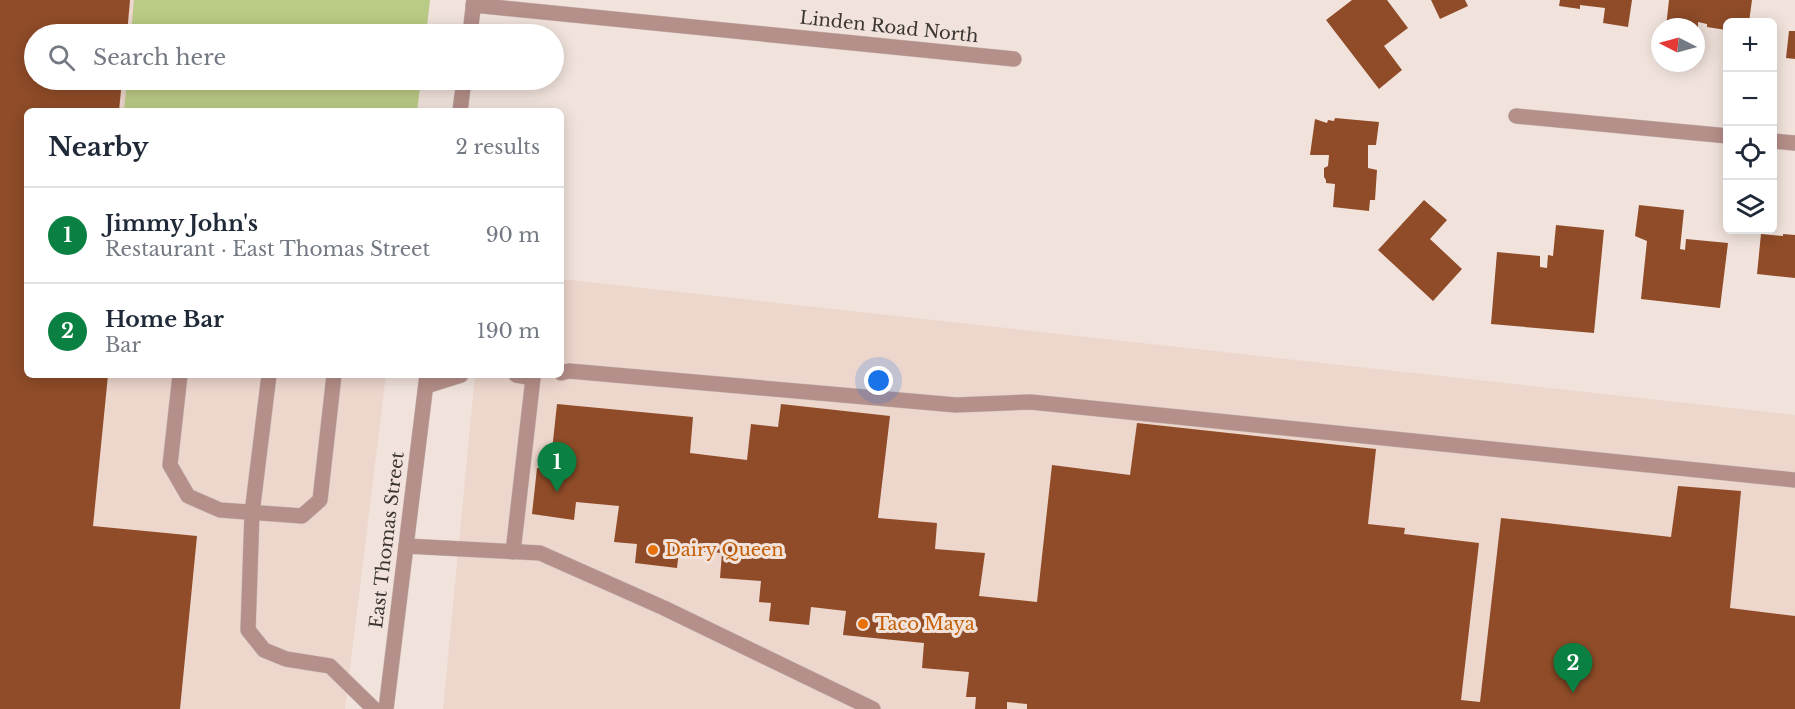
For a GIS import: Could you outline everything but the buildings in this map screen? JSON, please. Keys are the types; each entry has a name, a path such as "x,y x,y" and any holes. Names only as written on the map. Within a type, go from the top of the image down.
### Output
{"street":[{"path":"471,24 473,2"},
{"name":"Linden Road North","path":"473,2 1014,59"},
{"path":"460,108 463,90"},
{"path":"1516,116 1723,136"},
{"path":"1777,141 1795,143"},
{"path":"564,372 956,405 1031,402 1795,480"},
{"path":"180,378 170,465 188,496 220,510 302,516 320,500 334,378"},
{"path":"269,378 252,513 248,630 264,650 286,659 330,666 374,709"},
{"path":"513,552 540,378"},
{"name":"East Thomas Street","path":"386,709 427,380"},
{"path":"406,546 540,553 656,605 873,709"}],"shaded area":[{"path":"0,0 430,0 427,24 24,24 24,90 420,90 417,108 24,108 24,378 386,378 345,709 0,709"},
{"path":"564,279 1795,415 1795,709 443,709 475,378 564,378"}],"green space":[{"path":"134,0 430,0 427,24 132,24"},
{"path":"126,90 420,90 417,108 124,108"}],"place":[{"name":"Jimmy John's","path":"557,492"},
{"name":"Dairy Queen","path":"653,550"},
{"name":"Taco Maya","path":"863,624"},
{"name":"Home Bar","path":"1573,693"}]}
